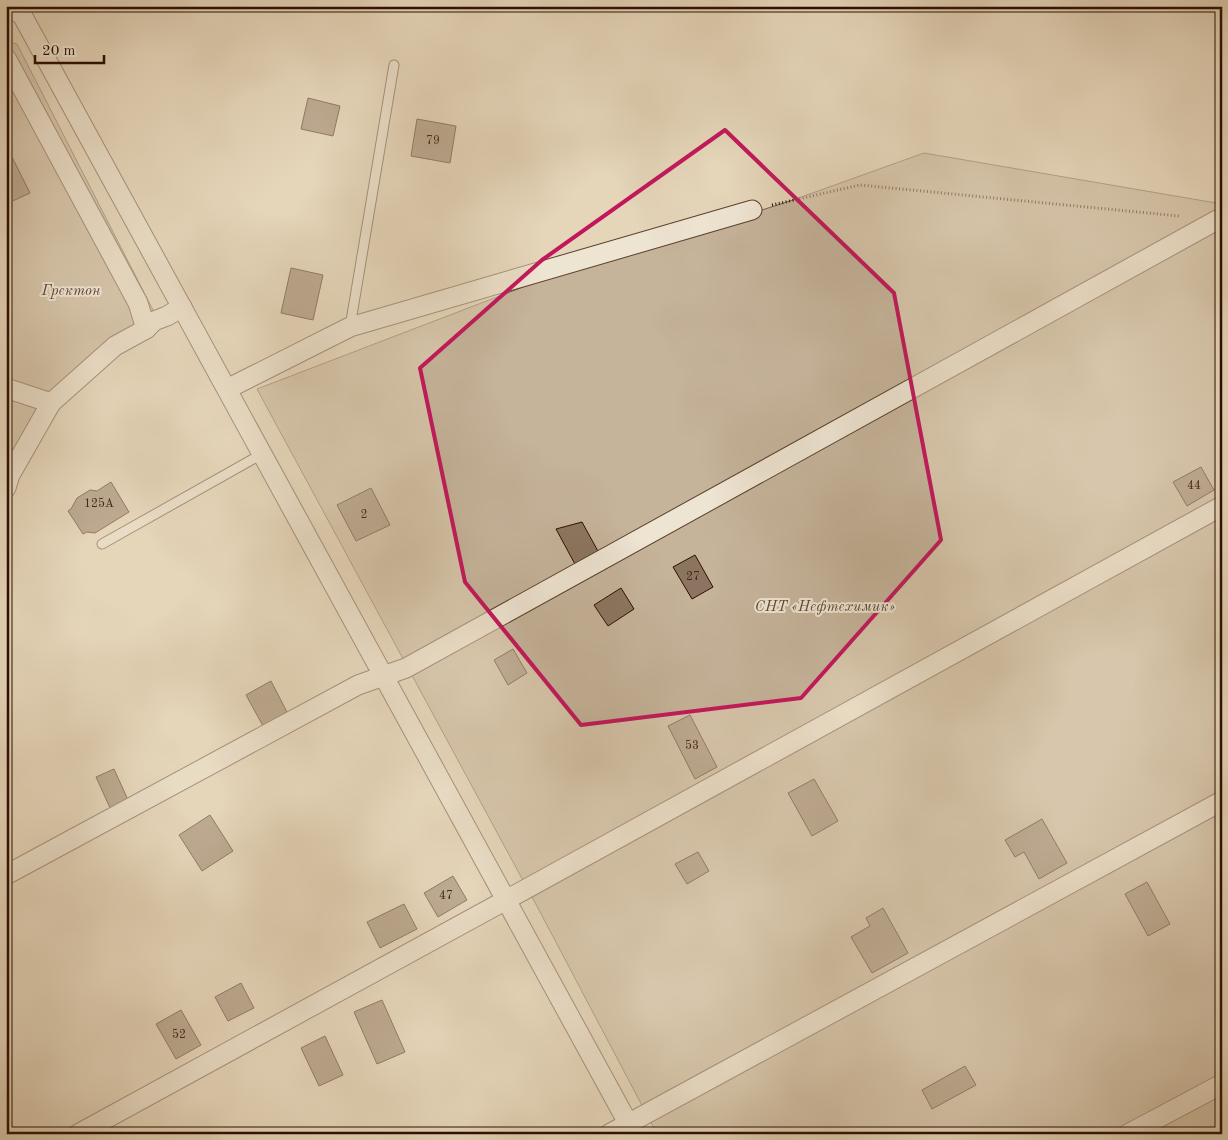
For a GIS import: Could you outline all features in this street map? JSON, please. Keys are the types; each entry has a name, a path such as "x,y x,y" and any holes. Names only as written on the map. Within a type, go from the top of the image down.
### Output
{"street":[{"path":"6,6 22,15 632,1129"},
{"path":"6,58 138,304 146,329"},
{"path":"227,389 350,327 752,210"},
{"path":"6,875 358,685 406,668 1219,221"},
{"path":"6,488 10,475 51,404 115,346 146,329 154,320 167,316 182,307"},
{"path":"6,388 51,404"},
{"path":"78,1134 1222,506"},
{"path":"609,1134 632,1129 1222,801"},
{"path":"1128,1134 1222,1084"}],"lane":[{"path":"350,327 394,65"},
{"path":"102,544 262,454"}],"path":[{"path":"752,210 860,185 1219,221"}],"highlighted area":[{"path":"725,130 894,293 941,540 801,698 581,725 465,582 420,368 542,260"}],"green space":[{"name":"Гректон","path":"6,41 17,44 153,310 54,389 6,460"},
{"name":"СНТ «Нефтехимик»","path":"924,153 1222,204 1222,1134 657,1134 539,910 257,389 523,287 793,200"}],"building":[{"path":"308,98 340,106 333,136 301,129"},
{"path":"417,119 456,126 450,163 411,156"},
{"path":"12,157 30,193 6,204 6,159"},
{"path":"291,268 323,275 313,320 281,313"},
{"path":"1201,467 1214,490 1187,506 1173,482"},
{"path":"111,482 129,512 95,533 87,532 83,534 68,511 77,498 90,490 97,491"},
{"path":"371,488 390,525 356,541 337,505"},
{"path":"582,522 599,553 576,566 556,529"},
{"path":"695,555 713,587 692,599 673,567"},
{"path":"621,588 634,609 608,626 594,605"},
{"path":"513,649 527,673 508,685 494,660"},
{"path":"271,681 287,712 263,726 246,695"},
{"path":"690,715 717,767 695,779 668,726"},
{"path":"114,769 129,802 111,810 96,777"},
{"path":"814,779 838,821 812,836 788,793"},
{"path":"210,815 233,851 202,871 179,835"},
{"path":"1042,819 1067,863 1039,879 1024,852 1015,857 1005,840"},
{"path":"698,852 709,871 687,884 675,864"},
{"path":"453,876 467,900 438,917 424,893"},
{"path":"1147,882 1170,924 1148,936 1125,894"},
{"path":"404,904 417,929 380,948 367,922"},
{"path":"883,908 908,953 872,973 851,937 870,926 866,918"},
{"path":"241,983 254,1008 228,1021 215,997"},
{"path":"382,1000 405,1052 377,1064 354,1012"},
{"path":"181,1010 201,1045 176,1059 156,1024"},
{"path":"325,1036 343,1075 319,1086 301,1048"},
{"path":"965,1066 976,1085 932,1109 922,1090"}]}
